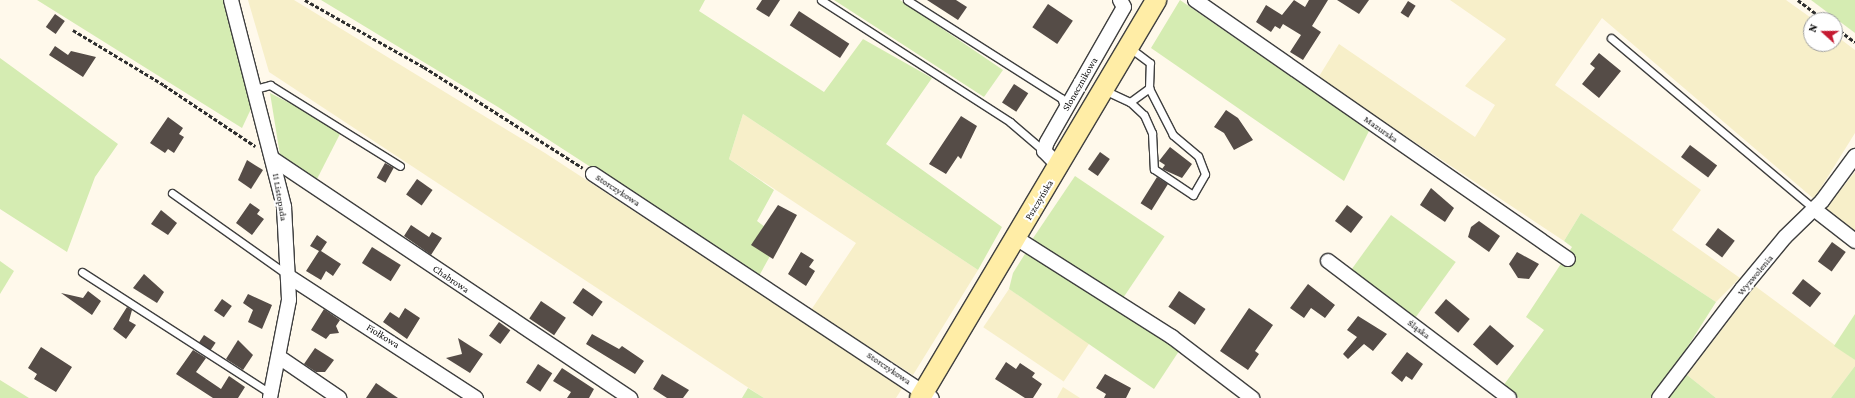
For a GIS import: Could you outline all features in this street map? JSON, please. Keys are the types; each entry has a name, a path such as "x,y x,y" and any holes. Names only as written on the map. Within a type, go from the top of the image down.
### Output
{"main road":[{"name":"Pszczyńska","path":"925,396 1156,0"}],"street":[{"name":"11 Listopada","path":"231,0 273,159 284,208 289,300 279,357 270,396"},
{"name":"Słonecznikowa","path":"1044,151 1065,108 1124,7 1120,0"},
{"name":"Mazurska","path":"1195,0 1568,259"},
{"path":"1044,151 1059,166"},
{"name":"Chabrowa","path":"273,159 630,398"},
{"name":"Wyzwolenia","path":"1659,398 1742,289 1814,209 1854,160"},
{"name":"Storczykowa","path":"593,174 925,396"},
{"path":"1814,209 1855,241"},
{"path":"1016,238 1172,337 1252,398"},
{"name":"Śląska","path":"1328,261 1509,398"},
{"name":"Fiołkowa","path":"288,276 476,398"},
{"path":"279,357 339,398"}],"lane":[{"path":"822,0 1010,122 1044,151"},
{"path":"907,0 1061,98 1065,108"},
{"path":"1611,38 1814,209"},
{"path":"1104,89 1130,102 1144,116 1152,134 1154,169 1192,195 1205,174 1198,156 1185,147 1173,135 1149,88 1150,63 1128,47"},
{"path":"255,89 270,84 400,166"},
{"path":"1130,102 1149,88"},
{"path":"172,193 288,276"},
{"path":"82,272 270,396"}],"path":[{"name":"Storczykowa","path":"305,0 424,67 593,174"},
{"path":"1798,0 1814,12"},
{"path":"73,30 164,85 273,159"},
{"path":"1843,33 1855,42"}],"shaded area":[{"path":"248,0 294,0 545,153 903,387 896,398 764,398 269,72"},
{"path":"1450,0 1786,0 1803,12 1803,52 1843,52 1843,41 1855,50 1855,133 1814,199 1602,18 1555,85 1701,190 1672,230 1740,278 1716,302 1581,213 1564,241 1318,78 1339,44 1475,137 1495,105 1465,86 1506,39"},
{"path":"743,114 978,270 913,375 811,310 856,243 729,159"},
{"path":"1855,172 1855,234 1825,209"},
{"path":"1755,286 1855,360 1855,366 1831,398 1716,398 1687,375"},
{"path":"1009,289 1089,343 1064,381 983,327"},
{"path":"1063,387 1080,398 1057,398"}],"green space":[{"path":"37,0 228,0 257,96 242,128"},
{"path":"321,0 705,0 699,11 824,92 863,39 932,78 886,144 1002,227 978,270 743,114 729,159 774,190 757,221 780,238 759,276 498,107"},
{"path":"834,0 900,0 1003,70 984,97"},
{"path":"1180,0 1306,87 1316,85 1371,127 1344,181 1151,48"},
{"path":"1811,0 1855,0 1855,33 1843,24 1843,12 1827,12"},
{"path":"0,58 118,144 95,177 67,252 0,209"},
{"path":"270,93 342,130 317,179 280,155"},
{"path":"1075,176 1165,236 1122,299 1033,239"},
{"path":"1581,213 1716,302 1655,398 1519,398 1503,386 1544,330 1526,317 1572,247 1564,241"},
{"path":"1391,215 1456,262 1415,319 1350,272"},
{"path":"1028,249 1181,348 1154,389 1009,289 1013,273"},
{"path":"0,261 14,271 0,294"},
{"path":"1855,314 1855,360 1834,346"},
{"path":"1855,366 1855,398 1831,398"},
{"path":"1687,375 1716,398 1667,398"},
{"path":"0,380 29,398 0,398"},
{"path":"748,388 764,398 742,398"}],"building":[{"path":"762,0 780,0 769,17 756,9"},
{"path":"927,0 956,0 967,7 958,20"},
{"path":"1294,0 1305,7 1309,0 1328,0 1312,26 1321,32 1303,60 1290,52 1301,35 1283,24 1280,29 1275,26 1271,32 1256,22 1266,5 1282,15"},
{"path":"1337,0 1369,0 1359,14"},
{"path":"1408,1 1416,6 1408,18 1401,13"},
{"path":"1048,4 1073,21 1057,44 1032,27"},
{"path":"799,11 849,44 840,58 790,25"},
{"path":"55,14 65,21 56,34 46,27"},
{"path":"55,46 68,55 71,51 96,57 83,77 49,55"},
{"path":"1599,53 1621,71 1599,98 1582,84 1595,68 1590,64"},
{"path":"1014,84 1028,93 1016,112 1002,102"},
{"path":"1226,110 1238,118 1253,140 1234,150 1224,133 1214,127"},
{"path":"961,116 977,126 961,159 958,156 946,174 929,164"},
{"path":"168,117 183,128 179,134 184,137 174,153 168,149 165,153 150,143"},
{"path":"1690,145 1717,165 1708,177 1681,157"},
{"path":"1170,147 1192,164 1182,178 1162,169 1165,165 1159,161"},
{"path":"1100,152 1110,159 1098,176 1088,169"},
{"path":"247,160 263,170 251,189 238,180"},
{"path":"385,163 394,168 386,183 377,178"},
{"path":"1157,177 1168,184 1152,210 1141,203"},
{"path":"417,179 433,190 422,205 406,195"},
{"path":"1431,188 1454,208 1445,222 1420,205"},
{"path":"250,203 260,210 257,214 264,219 252,235 236,223"},
{"path":"778,205 797,215 773,259 751,245"},
{"path":"1347,205 1363,217 1351,233 1335,221"},
{"path":"161,210 177,223 168,235 151,224"},
{"path":"1479,221 1500,236 1489,252 1468,237 1471,227"},
{"path":"411,225 429,237 432,232 442,238 431,255 404,236"},
{"path":"1718,228 1735,241 1722,257 1705,245"},
{"path":"317,235 327,242 321,251 341,264 333,276 326,271 321,280 306,271 319,251 310,246"},
{"path":"1832,242 1846,252 1832,271 1818,261"},
{"path":"372,247 401,265 391,281 362,263"},
{"path":"801,252 814,260 809,267 815,271 806,286 788,274"},
{"path":"1517,252 1539,264 1529,279 1518,278 1509,264"},
{"path":"144,274 164,292 157,303 133,288"},
{"path":"1803,279 1821,293 1810,307 1792,293"},
{"path":"1308,284 1335,305 1325,318 1311,308 1304,318 1290,308"},
{"path":"583,288 603,302 592,317 573,303"},
{"path":"88,291 101,301 92,315 61,293 83,298"},
{"path":"1179,291 1206,309 1195,325 1168,307"},
{"path":"248,294 272,305 262,329 248,322 253,310 243,303"},
{"path":"222,299 232,306 224,317 214,310"},
{"path":"1446,299 1470,319 1458,333 1434,313"},
{"path":"541,301 566,318 554,335 529,318"},
{"path":"127,307 132,310 129,321 136,325 126,339 113,329"},
{"path":"405,308 420,318 407,339 383,322 390,312 399,318"},
{"path":"1249,308 1273,325 1255,351 1259,354 1248,370 1220,351"},
{"path":"324,309 340,320 336,326 339,333 330,334 326,339 311,330"},
{"path":"1358,316 1387,334 1373,351 1364,344 1348,359 1343,354 1357,337 1347,330"},
{"path":"499,322 510,330 500,344 489,336"},
{"path":"1490,325 1514,346 1497,366 1473,345"},
{"path":"592,334 619,349 622,346 644,361 635,374 586,344"},
{"path":"204,335 216,343 211,350 199,342"},
{"path":"458,338 483,354 470,373 446,358 462,354"},
{"path":"238,340 253,355 243,370 226,359"},
{"path":"41,347 72,367 56,392 34,379 37,374 28,368"},
{"path":"315,348 334,360 325,372 316,372 304,364"},
{"path":"193,350 206,358 196,372 221,389 229,376 245,387 238,398 213,398 176,374"},
{"path":"1407,352 1423,364 1412,380 1406,376 1402,382 1391,373"},
{"path":"1006,362 1016,369 1020,363 1035,373 1032,377 1042,384 1033,398 1025,398 995,379"},
{"path":"538,364 552,373 540,392 526,382"},
{"path":"562,368 594,389 589,398 567,398 571,392 553,381"},
{"path":"662,374 689,390 683,398 667,398 653,389"},
{"path":"1105,374 1131,388 1126,398 1104,398 1106,394 1096,388"},
{"path":"376,383 398,398 366,398"}]}
